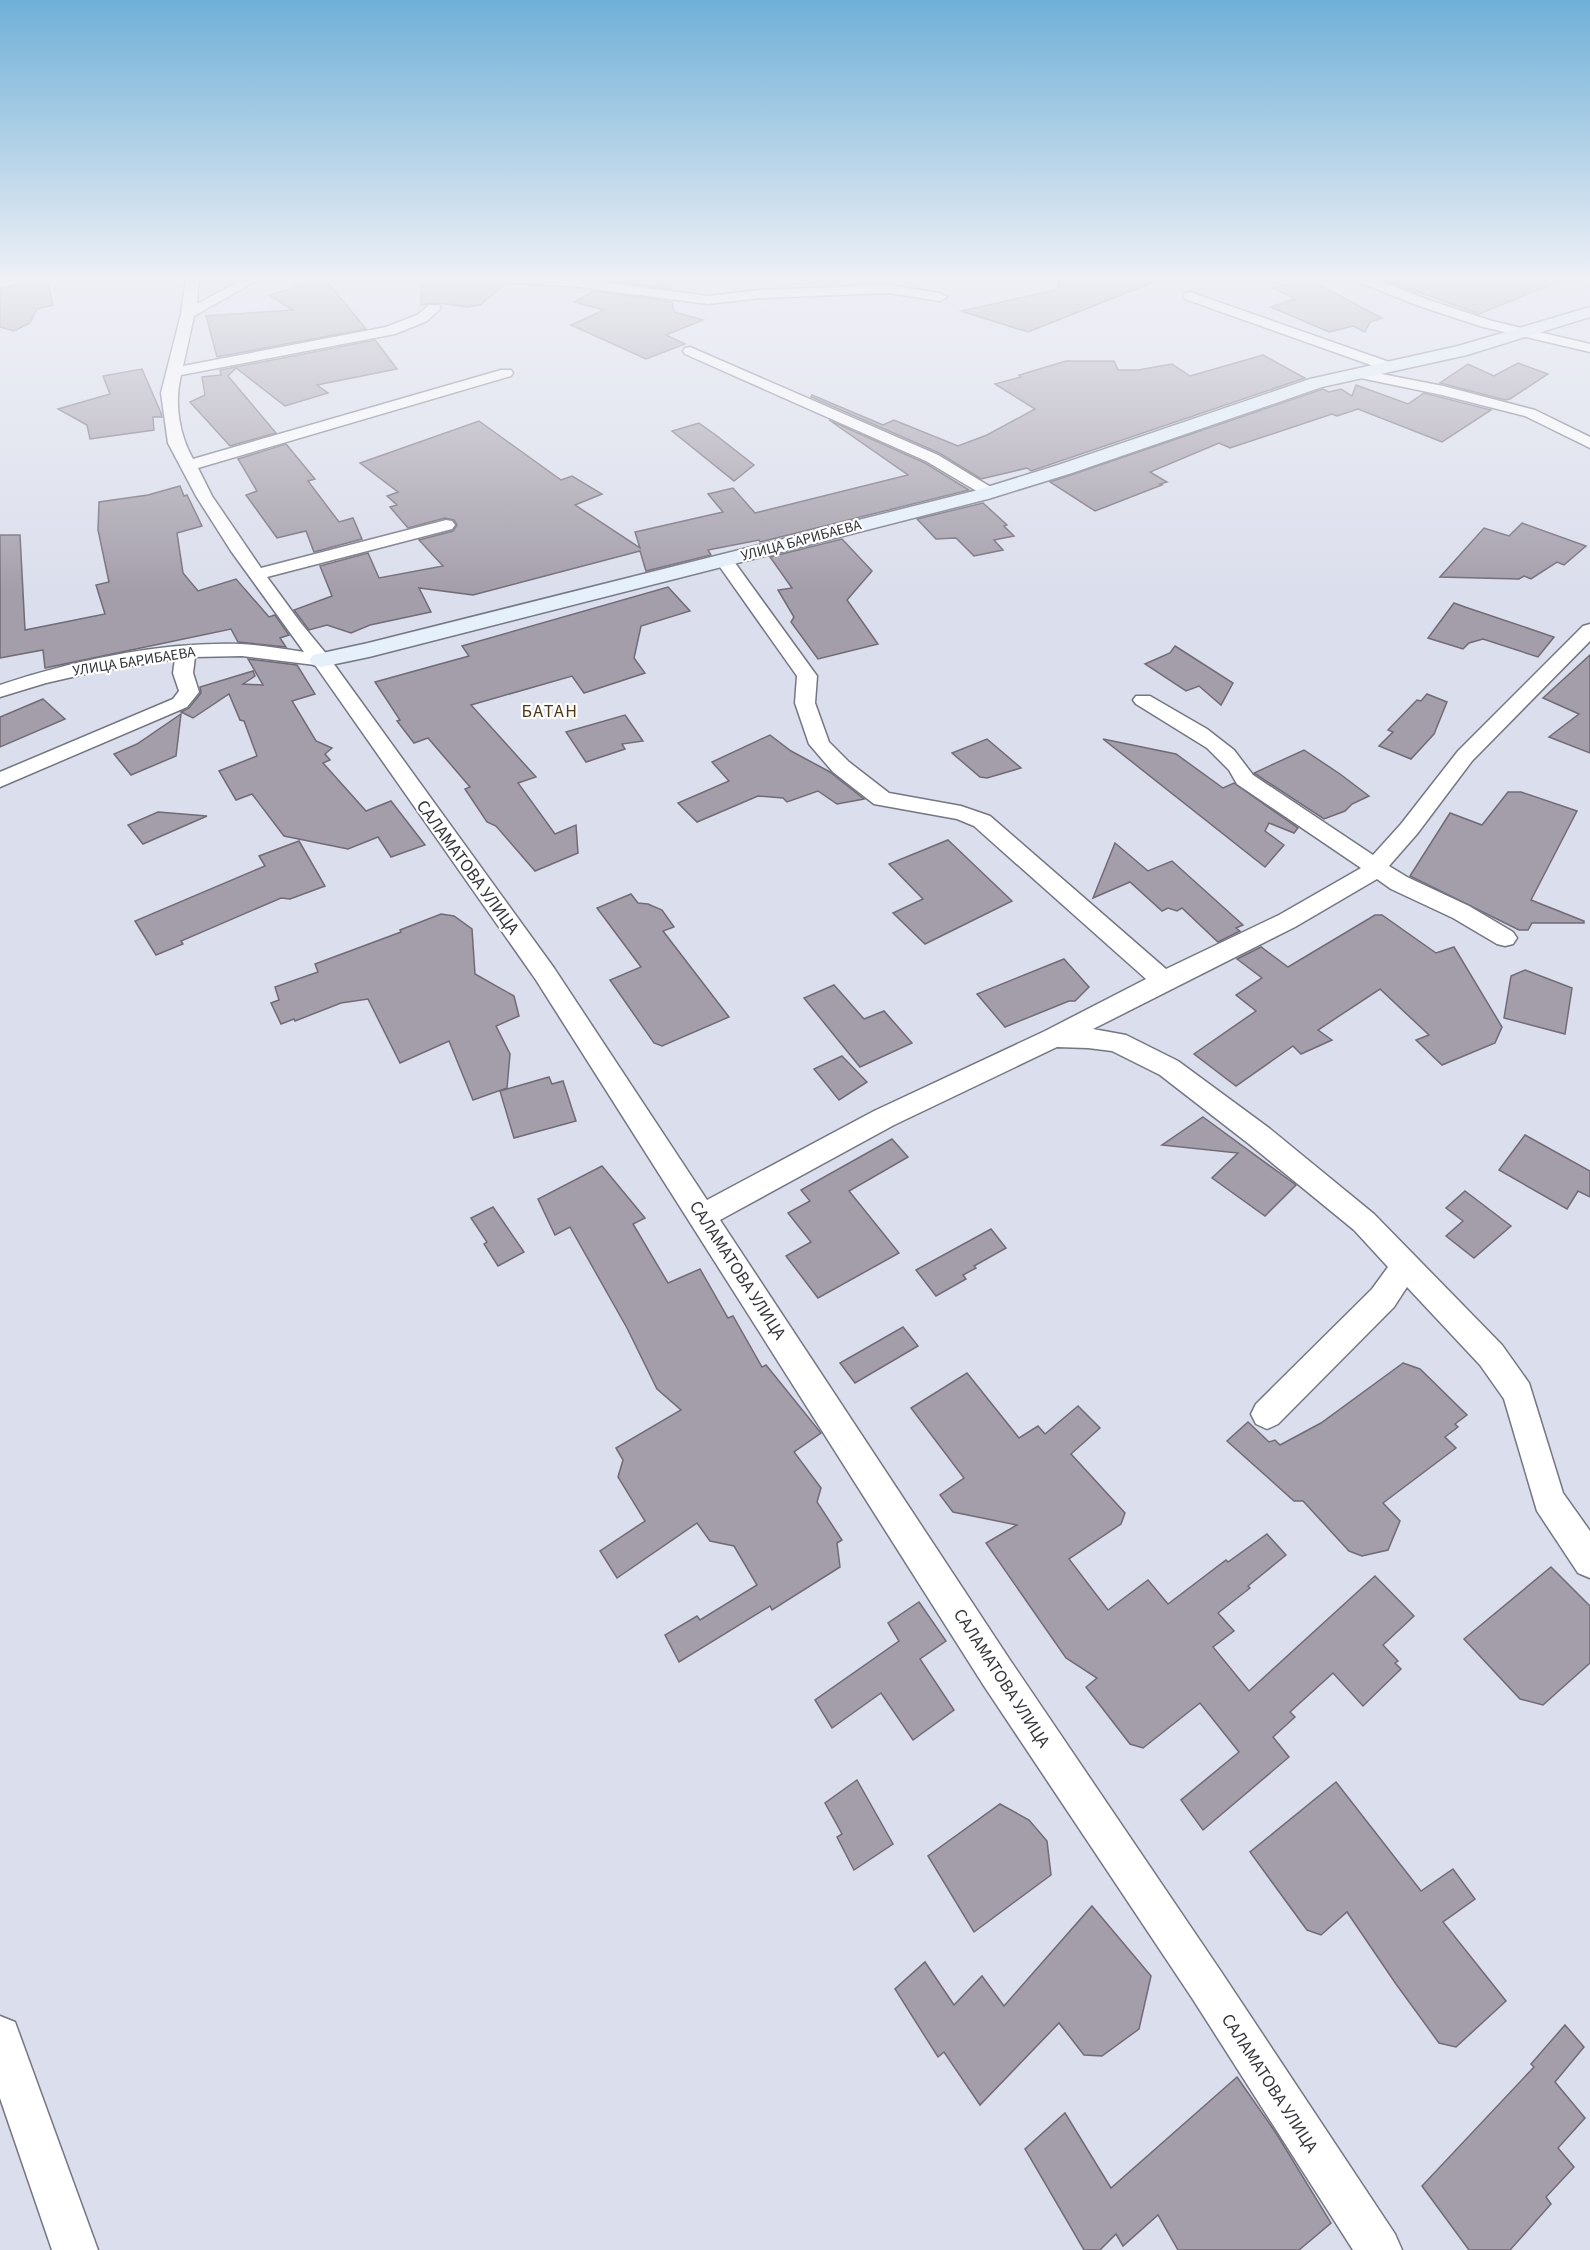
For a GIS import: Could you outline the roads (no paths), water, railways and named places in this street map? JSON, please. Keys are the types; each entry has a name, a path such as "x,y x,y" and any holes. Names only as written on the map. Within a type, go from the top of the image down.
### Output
{"street":[{"name":"САЛАМАТОВА УЛИЦА","path":"171,382 169,393 176,443 204,495 257,574 545,974 997,1673 1206,1984 1378,2250"},
{"path":"188,466 475,382"},
{"path":"760,382 932,458 991,492"},
{"name":"УЛИЦА БАРИБАЕВА","path":"0,691 84,668 186,651 242,650 321,660 991,492 1108,455 1320,382"},
{"path":"1402,382 1443,390 1530,413 1590,443"},
{"path":"257,574 446,525"},
{"path":"724,560 807,676 806,703 819,744 841,766 882,799 961,813 982,820 1164,981"},
{"path":"702,1216 884,1118 1054,1038 1287,921 1366,877 1409,829 1466,756 1589,634"},
{"path":"0,780 180,703 189,692 183,673 186,651"},
{"path":"1143,700 1218,747 1241,768 1245,778 1255,786 1399,883 1461,912 1505,938"},
{"path":"1054,1038 1088,1038 1117,1042 1169,1068 1259,1136 1364,1222 1491,1355 1518,1393 1549,1500 1590,1561"},
{"path":"1267,1414 1383,1298 1406,1264"},
{"path":"0,2037 75,2250"}],"district":[{"name":"БАТАН","path":"550,711"}]}
